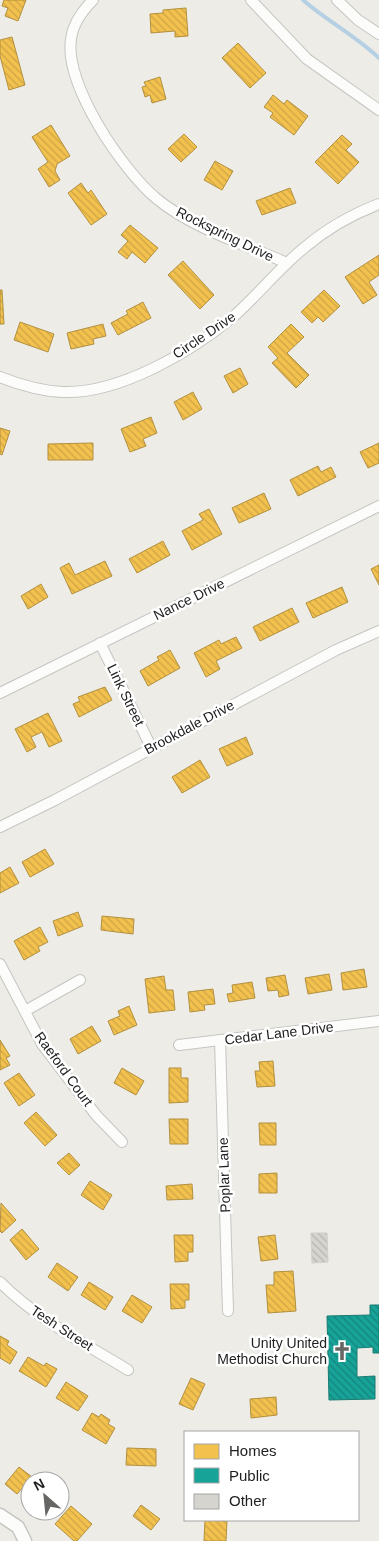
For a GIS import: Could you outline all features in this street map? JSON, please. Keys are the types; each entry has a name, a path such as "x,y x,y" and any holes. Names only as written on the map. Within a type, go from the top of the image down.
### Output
{"street":[{"name":"Rockspring Drive","path":"93,0 81,12 71,40 74,68 84,95 104,137 132,173 158,199 190,220 287,263"},
{"path":"251,0 306,59 379,110"},
{"path":"337,0 358,20 379,34"},
{"name":"Circle Drive","path":"0,378 40,389 63,392 104,388 179,354 233,317 287,263 330,229 379,204"},
{"name":"Nance Drive","path":"0,693 379,506"},
{"name":"Brookdale Drive","path":"0,827 55,800 151,747 336,650 379,631"},
{"name":"Link Street","path":"100,643 151,747"},
{"name":"Raeford Court","path":"0,964 42,1044 62,1072 122,1142"},
{"path":"25,1011 80,980"},
{"name":"Cedar Lane Drive","path":"179,1044 379,1021"},
{"name":"Poplar Lane","path":"220,1040 228,1310"},
{"name":"Tesh Street","path":"0,1282 40,1316 128,1370"},
{"path":"0,1515 18,1527 25,1541"}],"building: Homes":[{"path":"4,0 26,0 18,21 5,16 8,8 2,6"},
{"path":"186,8 188,36 175,37 175,31 151,33 150,14 163,13 163,10"},
{"path":"12,37 25,85 9,90 0,56 0,40"},
{"path":"238,43 266,73 250,88 222,58"},
{"path":"160,77 166,99 152,103 150,95 145,97 142,87 146,86 144,82"},
{"path":"273,95 284,104 287,100 308,116 294,135 270,117 273,113 264,107"},
{"path":"51,125 70,156 57,164 55,171 60,180 49,187 38,169 48,162 32,137"},
{"path":"184,134 197,147 181,162 168,149"},
{"path":"342,135 352,144 346,150 359,162 338,184 315,162"},
{"path":"215,161 233,171 222,190 204,180"},
{"path":"81,183 88,193 91,190 107,214 91,225 68,193"},
{"path":"290,188 296,203 262,215 256,201"},
{"path":"130,225 158,248 145,263 132,252 127,259 118,252 128,241 121,235"},
{"path":"379,255 379,275 369,282 377,295 363,304 345,277"},
{"path":"183,261 214,295 200,309 168,275"},
{"path":"0,290 2,290 4,324 0,324"},
{"path":"324,290 340,306 323,322 318,317 312,323 301,312"},
{"path":"143,302 151,318 118,335 111,323 128,314 126,311"},
{"path":"20,322 54,334 48,352 14,340"},
{"path":"103,324 106,336 93,339 94,344 71,349 67,333"},
{"path":"291,324 304,337 287,353 309,375 296,388 272,363 278,358 268,347"},
{"path":"240,368 248,384 233,393 224,376"},
{"path":"193,392 202,409 183,420 174,402"},
{"path":"151,417 157,433 143,439 146,446 130,452 121,429"},
{"path":"0,428 10,431 2,455 0,454"},
{"path":"93,443 93,460 48,460 48,444"},
{"path":"379,443 379,463 368,468 360,452"},
{"path":"318,466 321,472 331,467 336,477 298,496 290,480"},
{"path":"264,493 271,509 239,523 232,508"},
{"path":"209,509 222,534 192,550 182,531 203,520 199,514"},
{"path":"163,541 170,555 137,573 129,559"},
{"path":"105,561 112,576 72,594 60,568 69,563 75,575"},
{"path":"379,565 379,585 371,569"},
{"path":"41,584 48,597 28,609 21,596"},
{"path":"342,587 348,602 313,618 306,603"},
{"path":"292,608 299,622 260,641 253,627"},
{"path":"236,637 242,648 216,661 220,669 206,677 194,653 219,640 221,644"},
{"path":"170,650 180,668 148,686 140,671 159,660 157,657"},
{"path":"105,687 112,700 79,717 73,704 80,701 78,697"},
{"path":"48,713 62,741 49,747 42,732 31,737 36,747 27,752 15,729"},
{"path":"246,737 253,754 227,766 219,749"},
{"path":"200,760 210,777 182,793 172,777"},
{"path":"45,849 54,864 30,877 22,862"},
{"path":"10,867 19,883 0,893 0,873"},
{"path":"78,912 83,926 58,936 53,921"},
{"path":"102,916 134,919 133,934 101,930"},
{"path":"40,927 48,942 38,947 40,951 24,960 14,941"},
{"path":"364,969 367,987 343,990 341,973"},
{"path":"329,974 332,990 308,994 305,978"},
{"path":"285,975 289,995 279,997 278,990 268,991 266,978"},
{"path":"164,976 166,990 173,990 175,1010 149,1013 145,979"},
{"path":"252,982 255,998 229,1002 227,994 233,993 232,985"},
{"path":"213,989 215,1004 204,1005 205,1010 190,1012 188,992"},
{"path":"129,1006 137,1025 114,1035 108,1021 120,1016 118,1011"},
{"path":"92,1026 101,1041 78,1054 70,1039"},
{"path":"0,1040 10,1056 6,1058 10,1065 0,1070"},
{"path":"273,1061 275,1086 257,1087 255,1071 260,1071 259,1062"},
{"path":"122,1068 144,1081 136,1095 114,1083"},
{"path":"169,1068 181,1068 181,1078 188,1078 188,1102 169,1103"},
{"path":"19,1073 35,1095 19,1106 4,1083"},
{"path":"36,1112 57,1135 45,1146 24,1123"},
{"path":"169,1119 188,1119 188,1144 170,1144"},
{"path":"259,1123 276,1123 276,1145 260,1145"},
{"path":"69,1153 80,1165 69,1175 57,1163"},
{"path":"277,1173 277,1193 259,1193 259,1174"},
{"path":"90,1181 112,1195 103,1210 81,1195"},
{"path":"192,1184 193,1199 167,1200 166,1186"},
{"path":"1,1203 16,1220 2,1233 0,1231"},
{"path":"22,1229 39,1249 26,1260 10,1240"},
{"path":"174,1235 193,1235 193,1252 188,1252 188,1261 175,1262"},
{"path":"275,1235 278,1259 261,1261 258,1237"},
{"path":"57,1263 78,1277 68,1291 48,1277"},
{"path":"293,1271 296,1311 268,1313 266,1285 274,1285 274,1272"},
{"path":"89,1282 113,1297 105,1310 81,1295"},
{"path":"170,1284 189,1284 189,1300 185,1300 185,1308 171,1309"},
{"path":"132,1295 152,1307 142,1323 122,1311"},
{"path":"0,1336 9,1341 7,1345 17,1352 10,1364 0,1358"},
{"path":"28,1357 44,1366 46,1363 57,1369 46,1387 19,1371"},
{"path":"191,1378 205,1384 193,1410 179,1404"},
{"path":"66,1382 88,1396 78,1411 56,1398"},
{"path":"276,1397 277,1415 251,1418 250,1399"},
{"path":"92,1413 99,1417 101,1414 110,1420 108,1424 115,1428 106,1444 82,1430"},
{"path":"127,1448 156,1449 156,1466 126,1465"},
{"path":"19,1467 24,1471 20,1471 20,1491 17,1494 5,1484"},
{"path":"141,1505 160,1519 151,1530 133,1516"},
{"path":"71,1506 92,1524 77,1541 74,1541 55,1524 58,1521 70,1521"},
{"path":"205,1521 227,1521 226,1541 204,1541"}],"building: Public":[{"name":"Unity United Methodist Church","path":"370,1305 379,1305 379,1353 373,1353 373,1347 357,1348 357,1377 375,1376 375,1399 329,1400 327,1316 370,1315"}],"building: Other":[{"path":"311,1233 327,1233 328,1262 312,1263"}],"waterway":[{"path":"303,0 379,58"}],"place":[{"name":"Unity United Methodist Church","path":"342,1351"}]}
